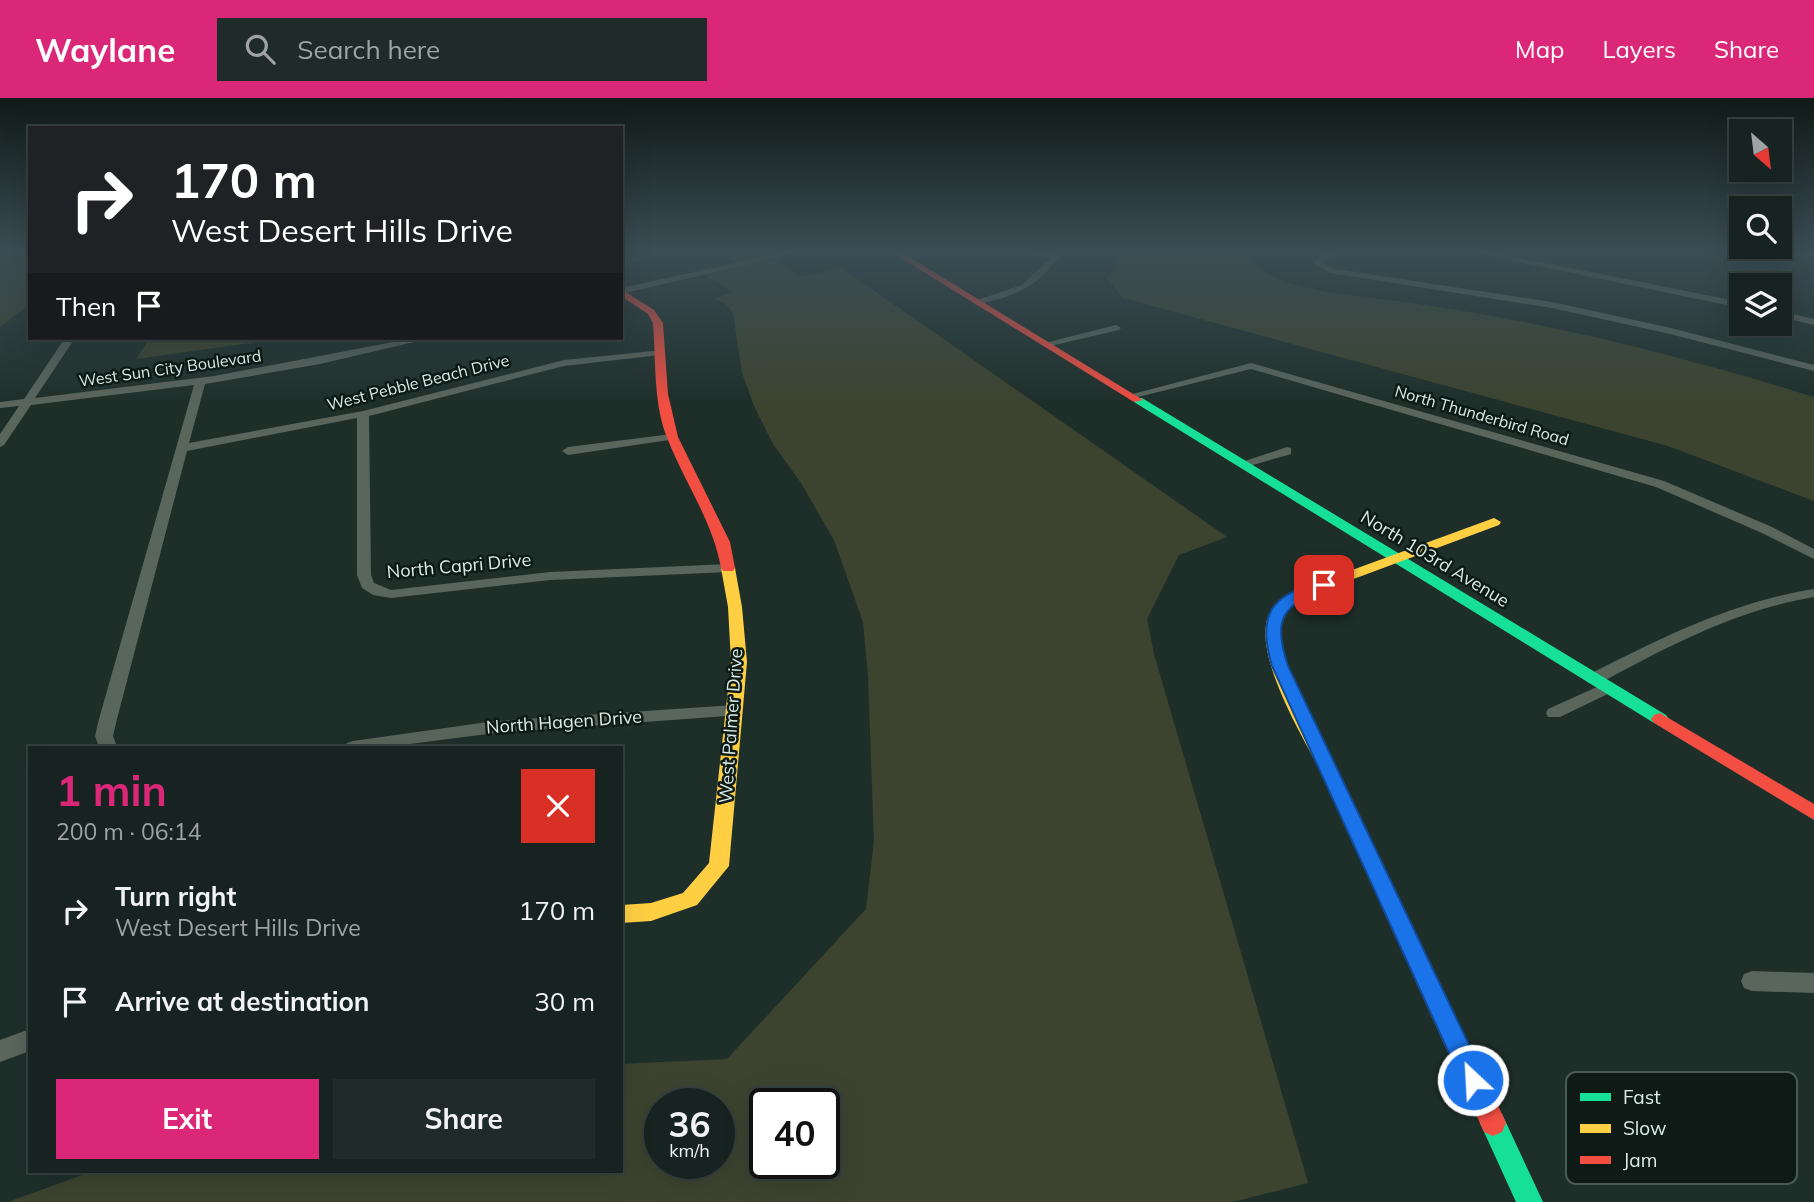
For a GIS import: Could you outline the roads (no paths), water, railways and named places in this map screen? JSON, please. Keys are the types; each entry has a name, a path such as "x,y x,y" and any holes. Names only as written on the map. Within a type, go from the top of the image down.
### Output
{"street":[{"name":"West Palmer Drive","path":"623,914 651,912 690,899 719,866 739,662 729,568 723,542 672,437 663,394 658,323 651,312 635,302"},
{"name":"North 103rd Avenue","path":"976,302 1814,813"},
{"path":"1530,302 1589,312 1814,368"},
{"path":"1792,317 1814,322"},
{"path":"1045,344 1116,328"},
{"path":"0,443 24,403 69,340"},
{"name":"West Sun City Boulevard","path":"0,405 200,381 320,361 417,340"},
{"name":"West Pebble Beach Drive","path":"183,448 363,414 564,363 660,352"},
{"name":"North Thunderbird Road","path":"1130,396 1251,366 1660,484 1767,530 1814,555"},
{"path":"108,746 104,736 108,719 200,381"},
{"name":"North Capri Drive","path":"363,414 364,575 367,585 378,592 410,593 550,576 729,568"},
{"path":"568,451 672,437"},
{"path":"1242,464 1287,451"},
{"path":"1494,522 1300,594 1275,615 1272,629 1280,666 1530,1202"},
{"path":"1554,713 1601,683 1740,609 1769,600 1814,593"},
{"name":"North Hagen Drive","path":"360,746 491,727 734,711"},
{"path":"1752,981 1814,983"},
{"path":"0,1051 28,1041"}]}
